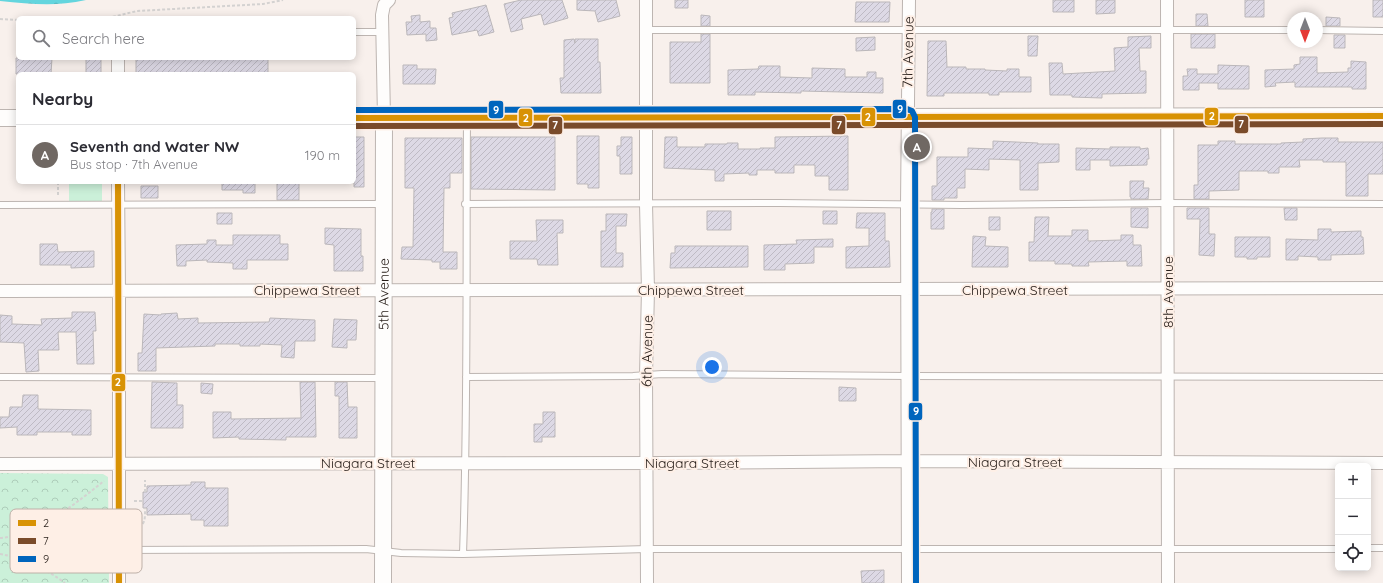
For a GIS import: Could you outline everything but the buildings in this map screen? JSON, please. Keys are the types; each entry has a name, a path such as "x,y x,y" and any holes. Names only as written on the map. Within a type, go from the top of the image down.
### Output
{"main road":[{"path":"356,118 1383,116"},
{"path":"0,118 16,118"},
{"name":"5th Avenue","path":"383,583 384,118"}],"street":[{"name":"6th Avenue","path":"646,0 646,204 648,290 646,375 647,583"},
{"name":"7th Avenue","path":"908,583 907,117 909,0"},
{"name":"8th Avenue","path":"1167,0 1167,377 1169,462 1168,583"},
{"name":"5th Avenue","path":"384,118 382,15 386,3"},
{"path":"118,60 118,72"},
{"path":"118,184 118,509"},
{"name":"Chippewa Street","path":"0,291 1383,288"},
{"name":"Niagara Street","path":"0,464 907,461 1383,463"}],"lane":[{"path":"646,30 1287,30"},
{"path":"1323,30 1383,31"},
{"path":"356,32 382,32"},
{"path":"463,554 466,463 465,204 467,117"},
{"path":"0,205 383,204"},
{"path":"465,204 1383,204"},
{"path":"466,377 633,376 670,374 1383,377"},
{"path":"0,377 383,378"},
{"path":"142,550 366,549 401,553 463,554 647,549 909,550 1335,548"},
{"path":"1371,548 1383,548"}],"path":[{"path":"117,16 137,11 263,4 283,0"},
{"path":"0,19 16,20"},
{"path":"58,184 58,205"},
{"path":"145,480 145,492"},
{"path":"66,509 104,481"},
{"path":"134,500 143,500"},
{"path":"142,525 145,522 145,508"},
{"path":"0,538 10,536"},
{"path":"0,554 10,557"},
{"path":"50,573 66,583"}],"green space":[{"path":"69,184 102,184 102,203 69,203"},
{"path":"0,473 103,474 108,477 108,509 10,509 10,573 109,573 109,583 0,583"}],"water":[{"path":"0,0 86,0 64,4 43,4"}],"transit line":[{"name":"9","path":"356,110 907,109 912,111 915,117 916,583"},
{"name":"2","path":"356,118 1383,116"},
{"name":"7","path":"356,126 1383,124"},
{"name":"2","path":"118,184 119,509"},
{"name":"2","path":"119,573 119,583"}],"place":[{"name":"Seventh and Water NW","path":"917,147"}]}
